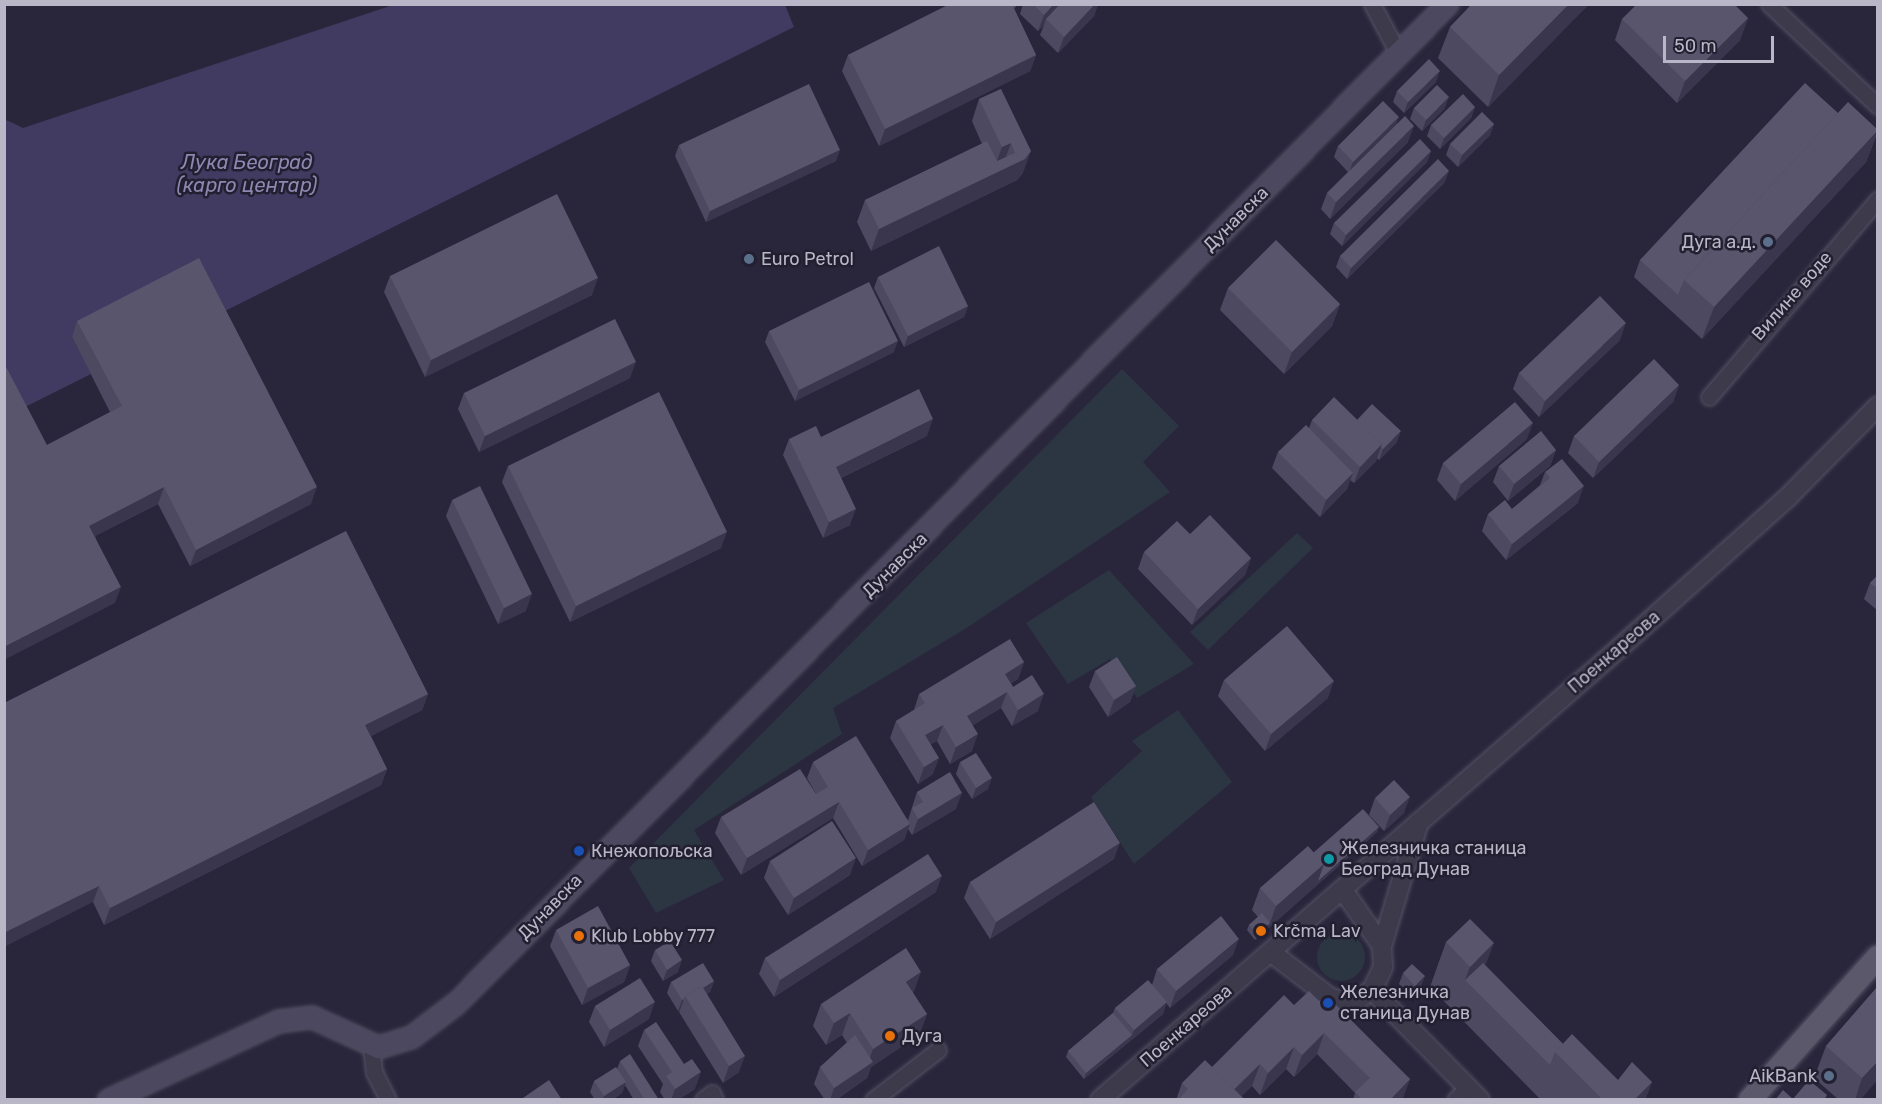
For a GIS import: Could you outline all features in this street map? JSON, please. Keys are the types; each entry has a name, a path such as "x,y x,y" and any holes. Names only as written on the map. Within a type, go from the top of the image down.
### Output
{"main road":[{"name":"Дунавска","path":"371,1047 411,1037 476,985 1446,4"},
{"path":"1750,1100 1878,957"},
{"path":"108,1100 242,1034 293,1017 312,1017 371,1047"}],"street":[{"path":"1372,4 1398,53"},
{"path":"1769,4 1878,106"},
{"name":"Вилине воде","path":"1709,397 1878,199"},
{"name":"Поенкареова","path":"1100,1100 1343,890 1788,497 1878,406"},
{"path":"1272,952 1332,999 1356,1001 1372,990 1383,967 1382,946 1419,822"},
{"path":"1343,890 1382,946"},
{"path":"1372,990 1467,1095"},
{"path":"371,1047 374,1072 388,1100"},
{"path":"873,1100 938,1050"},
{"path":"703,1100 712,1093 716,1100"}],"shaded area":[{"path":"1122,369 1179,426 1143,462 1170,492 965,629 833,708 842,734 694,830 724,880 656,913 629,868"},
{"path":"1297,533 1313,548 1208,650 1190,632"},
{"path":"1109,570 1194,664 1137,698 1110,659 1068,684 1026,623"},
{"path":"1178,710 1232,782 1134,864 1091,797 1142,751 1132,741"},
{"path":"1336,933 1346,933 1358,940 1365,952 1365,962 1358,974 1346,981 1336,981 1321,970 1317,962 1317,952 1328,937"}],"water":[{"name":"Лука Београд (карго центар)","path":"393,5 785,5 794,27 215,316 72,337 91,374 15,412 4,391 4,119 23,128"}],"building":[{"path":"950,4 1012,4 1036,55 885,129 848,55"},
{"path":"1033,4 1054,4 1044,15"},
{"path":"1060,4 1095,4 1064,37 1046,19"},
{"path":"1472,4 1569,4 1499,75 1450,27"},
{"path":"1637,4 1734,4 1748,18 1685,81 1622,19"},
{"path":"1429,59 1440,71 1408,102 1397,91"},
{"path":"1805,83 1838,113 1684,280 1678,295 1640,260"},
{"path":"809,84 840,150 710,211 679,145"},
{"path":"1437,85 1449,97 1426,120 1414,108"},
{"path":"1001,89 1031,151 1025,159 879,229 865,200 987,141 997,161 1015,153 1011,143 1002,147 979,99"},
{"path":"1463,94 1475,107 1444,138 1431,125"},
{"path":"1383,101 1399,117 1353,162 1338,146"},
{"path":"1848,102 1878,130 1714,307 1684,280"},
{"path":"1482,112 1494,124 1462,155 1450,144"},
{"path":"1405,116 1414,126 1336,202 1327,193"},
{"path":"1420,139 1431,151 1346,235 1334,223"},
{"path":"1438,159 1449,171 1351,268 1340,256"},
{"path":"557,194 598,278 431,360 390,276"},
{"path":"1276,240 1340,304 1292,352 1228,288"},
{"path":"939,246 968,306 908,336 878,277"},
{"path":"199,258 317,487 196,550 164,487 89,526 121,587 4,647 4,363 47,445 122,406 77,321"},
{"path":"869,282 898,341 799,390 769,331"},
{"path":"1600,296 1626,323 1545,401 1519,373"},
{"path":"615,319 636,362 485,436 464,393"},
{"path":"1654,359 1679,385 1599,462 1574,436"},
{"path":"919,389 933,419 836,467 856,509 829,522 789,439 816,426 821,437"},
{"path":"659,392 727,532 576,606 508,466"},
{"path":"1334,397 1382,444 1360,467 1312,420"},
{"path":"1515,402 1533,423 1461,484 1443,463"},
{"path":"1372,404 1401,431 1383,449 1382,444 1357,420"},
{"path":"1306,425 1353,473 1326,500 1278,452"},
{"path":"1541,431 1556,450 1514,484 1499,466"},
{"path":"1562,459 1584,486 1512,544 1488,514 1505,500 1512,509 1550,478 1545,472"},
{"path":"480,486 532,594 504,608 452,500"},
{"path":"1210,515 1251,558 1198,609 1144,552 1177,521 1190,534"},
{"path":"346,531 428,694 365,725 387,769 110,908 99,886 4,933 4,703"},
{"path":"1878,575 1878,589 1870,583"},
{"path":"1287,626 1334,681 1271,734 1224,680"},
{"path":"1010,639 1024,662 1005,674 1013,687 1032,675 1044,694 1018,710 1007,692 967,716 978,734 956,747 943,725 925,735 939,758 924,767 896,721 925,703 919,694"},
{"path":"1117,657 1136,686 1114,700 1095,671"},
{"path":"856,736 910,824 868,850 839,802 747,858 721,817 800,769 816,794 828,787 813,762"},
{"path":"976,753 992,778 976,788 960,762"},
{"path":"950,772 962,793 918,819 912,808 923,802 917,792"},
{"path":"1394,780 1410,797 1390,815 1375,798"},
{"path":"1094,802 1120,843 996,922 970,882"},
{"name":"Железничка станица Београд Дунав","path":"1363,809 1379,827 1318,881 1324,864 1313,853"},
{"path":"832,821 856,858 794,898 770,861"},
{"path":"1308,846 1324,864 1276,906 1260,888"},
{"path":"928,854 942,876 780,980 765,958"},
{"path":"598,906 630,965 588,988 556,930"},
{"path":"1262,913 1270,923 1257,934 1249,925"},
{"path":"1221,916 1239,939 1176,991 1157,969"},
{"path":"1470,919 1494,943 1470,967 1446,942"},
{"path":"670,941 682,960 667,970 655,950"},
{"path":"906,948 921,972 906,982 927,1014 873,1049 850,1013 834,1023 821,1004"},
{"path":"703,963 714,981 685,996 682,1000 671,982"},
{"path":"1483,963 1563,1044 1555,1052 1550,1065 1465,980"},
{"path":"1412,964 1425,976 1415,986 1403,973"},
{"path":"640,978 655,1002 610,1030 595,1006"},
{"path":"1148,980 1167,1002 1134,1030 1115,1008"},
{"path":"702,986 745,1056 729,1066 685,996"},
{"path":"1878,986 1878,1061 1862,1078 1826,1046"},
{"path":"1309,991 1319,1001 1326,995 1410,1079 1390,1100 1363,1100 1355,1092 1370,1078 1324,1033 1302,1055 1294,1047 1268,1073 1260,1064 1234,1089 1212,1067 1284,995 1294,1005"},
{"path":"1113,1013 1132,1035 1086,1073 1068,1051"},
{"path":"656,1022 684,1064 692,1059 701,1072 675,1089 666,1076 672,1072 644,1030"},
{"path":"1572,1034 1618,1080 1632,1062 1652,1082 1634,1100 1603,1100 1555,1052"},
{"path":"855,1035 873,1062 834,1088 820,1067"},
{"path":"630,1054 659,1100 645,1100 620,1061"},
{"path":"1205,1060 1245,1100 1178,1100 1188,1089 1182,1083"},
{"path":"616,1067 626,1082 604,1096 594,1081"},
{"path":"549,1080 562,1100 520,1100"},
{"path":"1809,1080 1827,1095 1824,1100 1794,1100 1793,1099"},
{"path":"1783,1090 1794,1100 1775,1100"}],"place":[{"name":"Дуга а.д.","path":"1768,242"},
{"name":"Euro Petrol","path":"749,259"},
{"name":"Кнежопољска","path":"579,851"},
{"name":"Железничка станица Београд Дунав","path":"1329,859"},
{"name":"Krčma Lav","path":"1261,931"},
{"name":"Klub Lobby 777","path":"579,936"},
{"name":"Железничка станица Дунав","path":"1328,1003"},
{"name":"Дуга","path":"890,1036"},
{"name":"AikBank","path":"1829,1076"}]}
